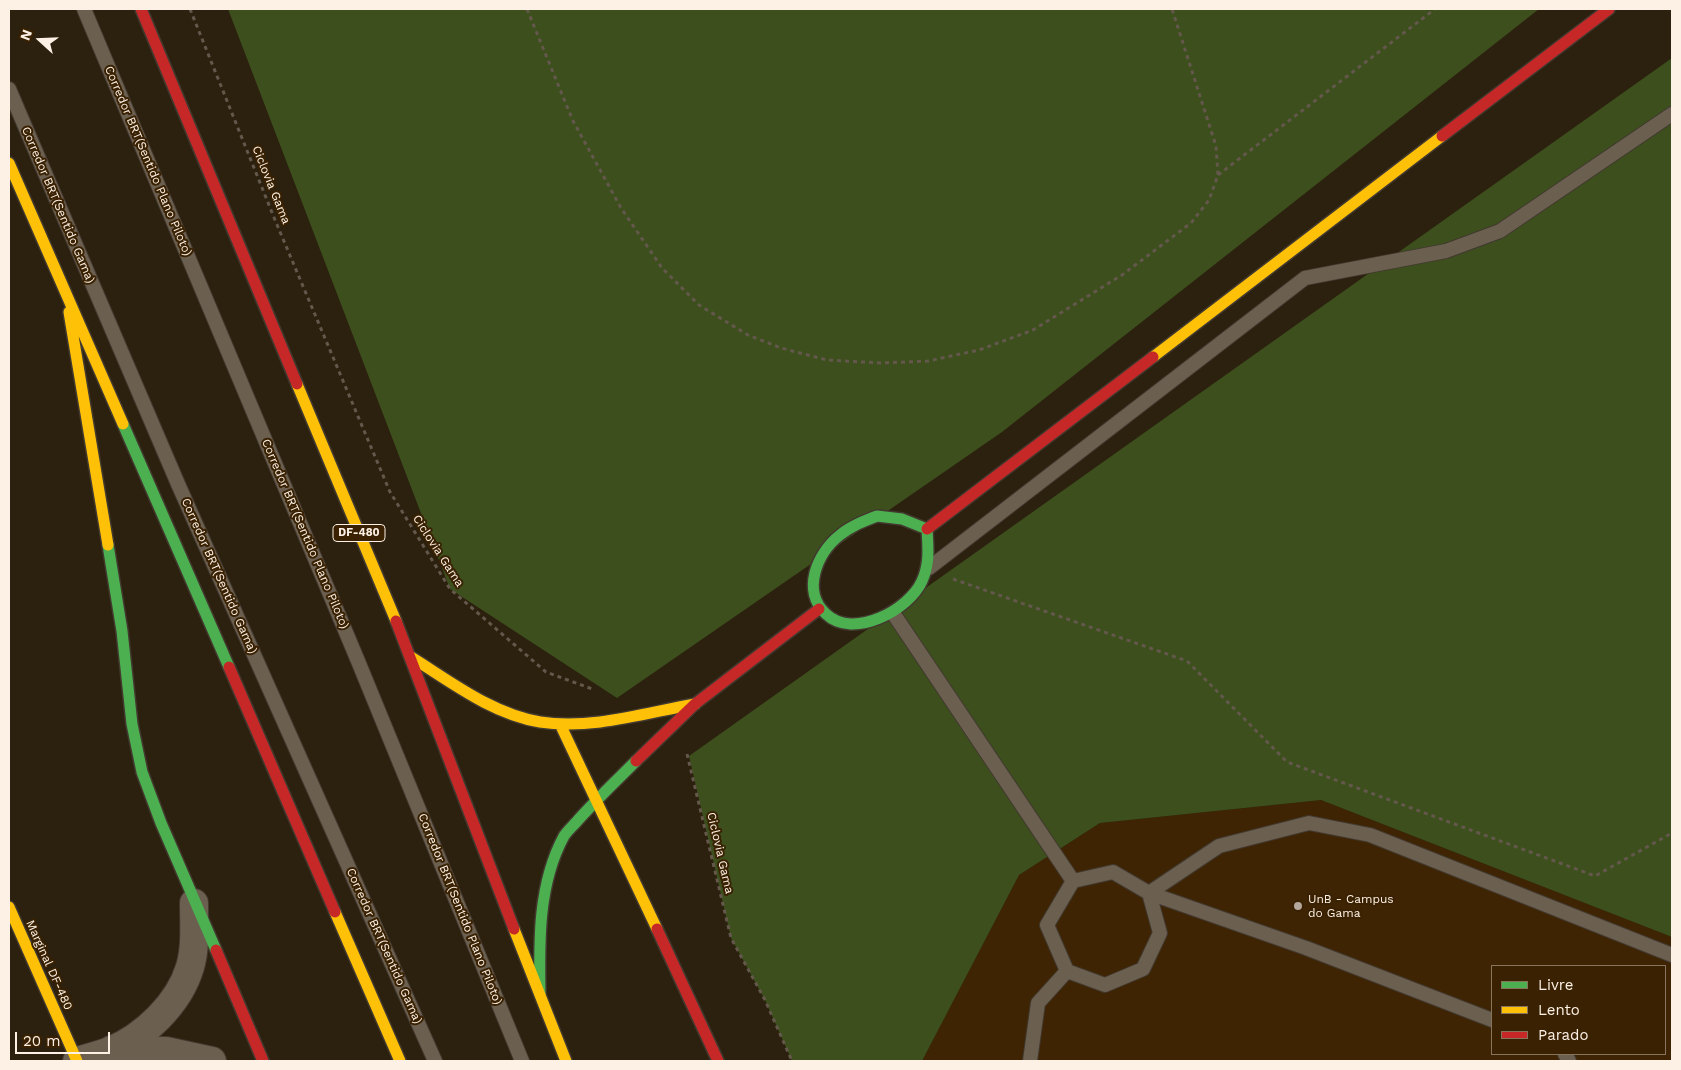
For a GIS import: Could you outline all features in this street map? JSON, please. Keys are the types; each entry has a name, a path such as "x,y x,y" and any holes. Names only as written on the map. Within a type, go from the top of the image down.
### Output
{"street":[{"name":"DF-480","path":"141,9 411,657 540,998 566,1061"},
{"path":"927,529 1609,9"},
{"path":"9,163 66,298 400,1061"},
{"path":"66,298 122,631 132,724 140,763 161,823 263,1061"},
{"path":"877,516 902,519 927,529 931,546 927,570 914,596 894,613 873,622 856,624 834,620 819,609 812,587 822,552 852,526 877,516"},
{"path":"540,998 539,949 543,903 552,866 565,834 663,733 695,704 819,609"},
{"path":"411,657 484,702 517,716 539,722 560,724 617,718 695,704"},
{"path":"560,724 597,799 718,1061"},
{"path":"77,1061 111,1050 150,1024 166,1010 179,992 190,968 194,946 194,902"},
{"name":"Marginal DF-480","path":"9,907 77,1061"},
{"path":"111,1050 166,1051 212,1061"}],"lane":[{"name":"Corredor BRT(Sentido Plano Piloto)","path":"84,9 358,660 522,1061"},
{"name":"Corredor BRT(Sentido Gama)","path":"9,89 178,484 434,1061"},
{"path":"927,570 1305,278 1446,251 1500,231 1672,114"},
{"path":"894,613 1073,881"},
{"path":"1149,893 1219,846 1309,823 1370,835 1672,955"},
{"path":"1149,893 1160,932 1143,969 1105,985 1067,971 1047,925 1073,881 1113,872 1149,893 1306,948 1491,1020"},
{"path":"1030,1061 1038,1003 1067,971"}],"path":[{"name":"Ciclovia Gama","path":"190,9 279,229 390,492 450,589 546,672 599,691"},
{"path":"526,9 573,121 621,208 662,268 699,305 748,334 781,348 827,360 881,363 928,361 979,350 1033,330 1122,275 1191,223 1209,200 1218,175 1216,146 1172,9"},
{"path":"1218,175 1435,9"},
{"path":"927,570 1187,661 1287,762 1595,876 1672,833"},
{"name":"Ciclovia Gama","path":"663,733 689,756 731,938 765,1000 792,1061"}],"shaded area":[{"name":"UnB - Campus do Gama","path":"1321,800 1672,937 1672,1061 922,1061 1019,875 1100,823"}],"green space":[{"path":"228,9 1539,9 1002,432 617,698 450,589"},
{"path":"1672,58 1672,937 1321,800 1100,823 1019,875 922,1061 792,1061 765,1000 731,938 689,756"}],"traffic: fast":[{"path":"123,424 229,667"},
{"path":"877,516 902,519 927,529 928,555 925,574 915,592 893,611 865,623 851,624 837,621 826,614 818,605 814,594 813,584 819,562 840,535 853,526 877,516"},
{"path":"108,545 122,631 132,724 142,772 161,823 216,950"},
{"path":"540,994 540,933 542,913 549,873 555,854 567,832 636,761"}],"traffic: slow":[{"path":"1153,357 1442,136"},
{"path":"9,163 123,424"},
{"path":"69,312 108,545"},
{"path":"297,384 396,621"},
{"path":"411,657 489,705 522,718 540,722 559,724 598,722 695,704"},
{"path":"560,724 657,929"},
{"path":"9,907 77,1061"},
{"path":"335,912 400,1061"},
{"path":"514,929 566,1061"}],"traffic: jam":[{"path":"141,9 297,384"},
{"path":"1442,136 1609,9"},
{"path":"927,529 1153,357"},
{"path":"636,761 695,704 819,609"},
{"path":"396,621 514,929"},
{"path":"229,667 335,912"},
{"path":"657,929 718,1061"},
{"path":"216,950 263,1061"}],"place":[{"name":"UnB - Campus do Gama","path":"1298,906"}]}
